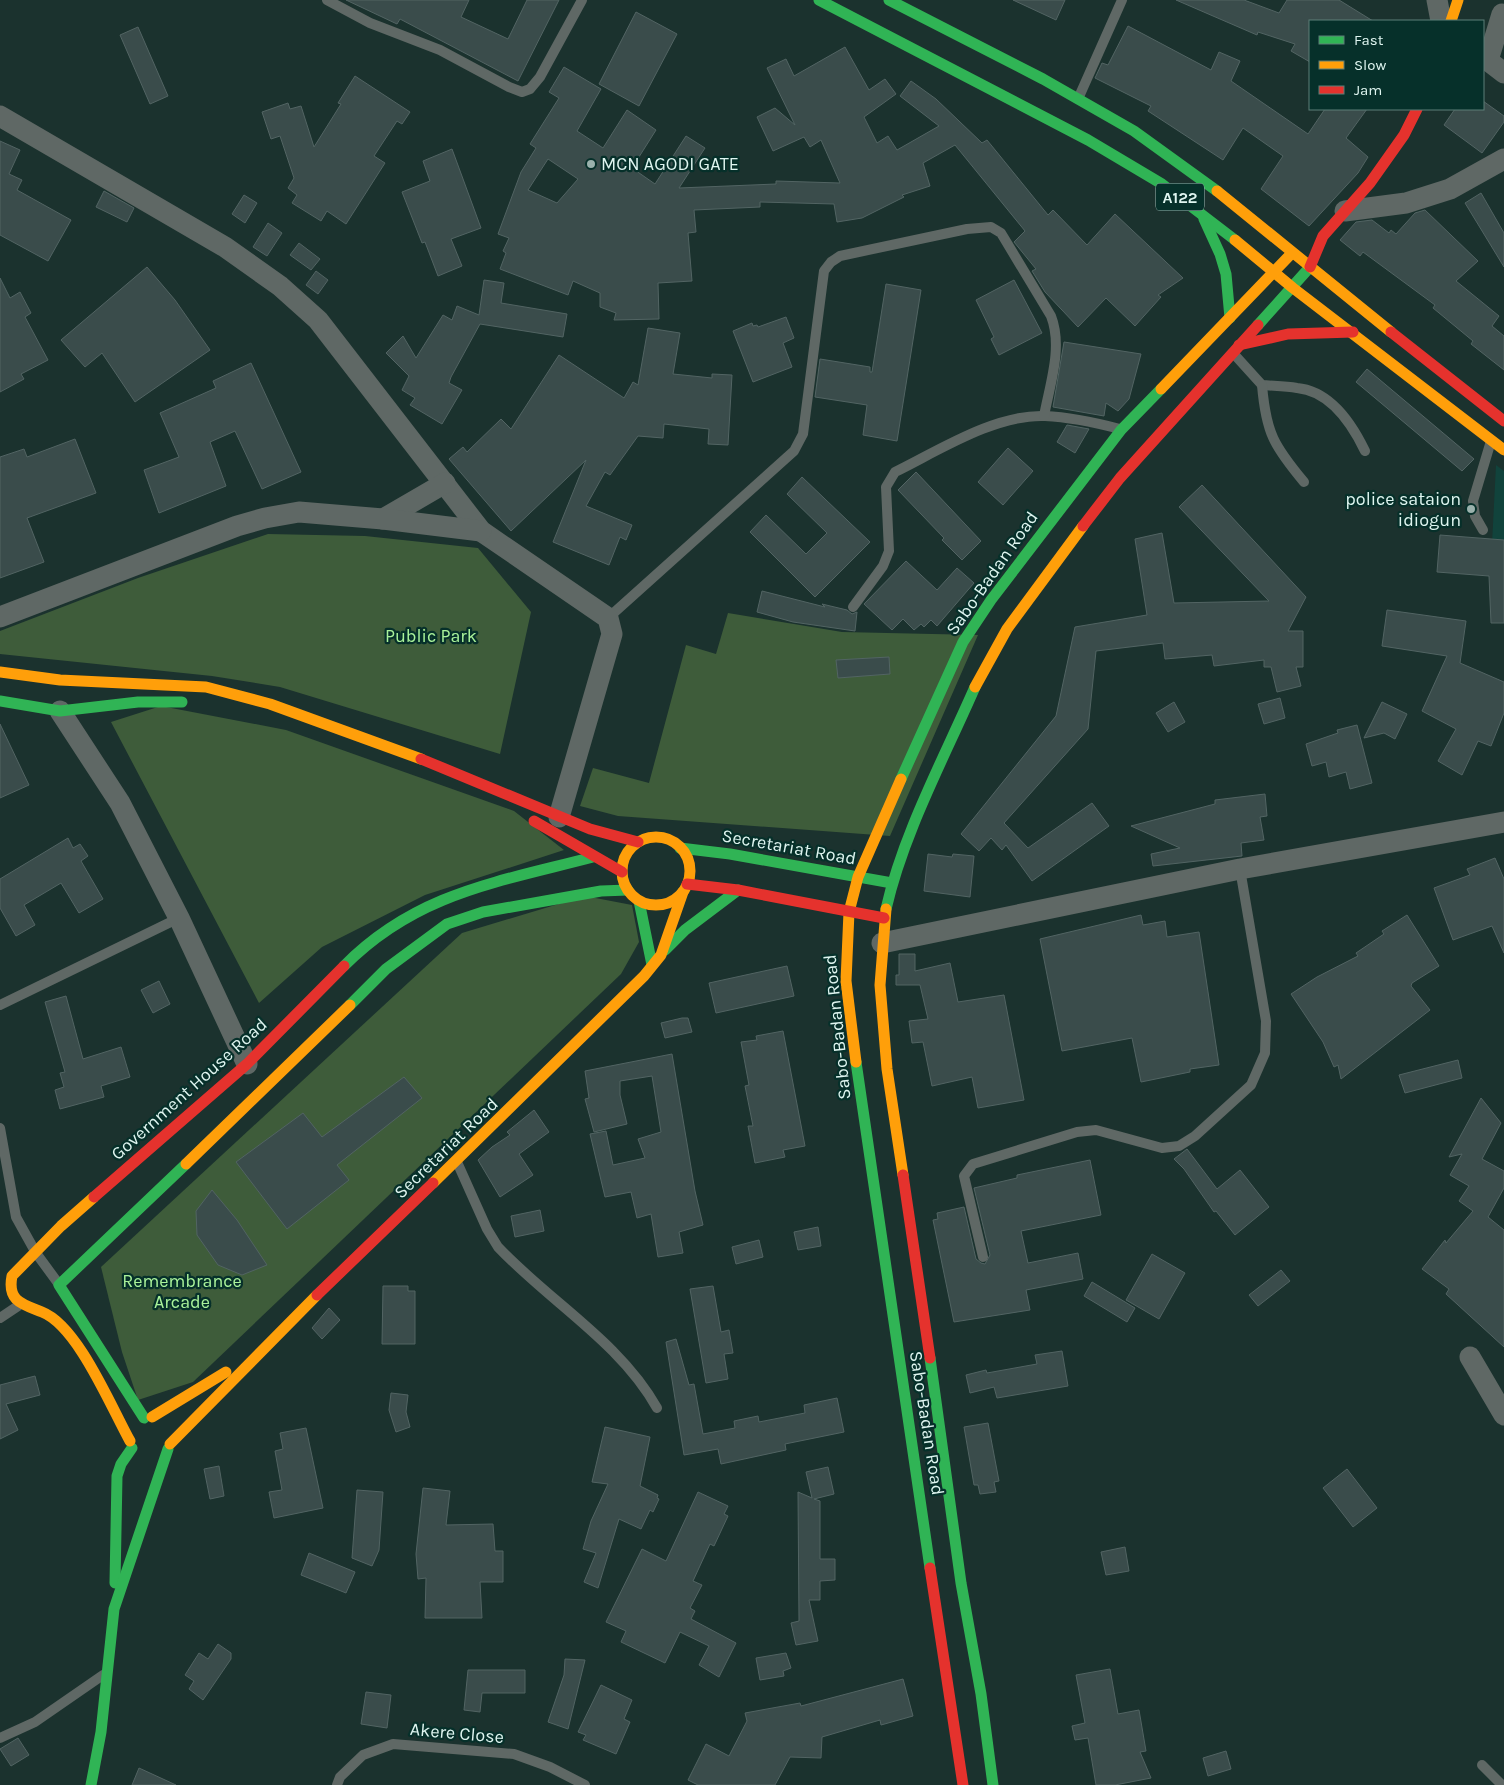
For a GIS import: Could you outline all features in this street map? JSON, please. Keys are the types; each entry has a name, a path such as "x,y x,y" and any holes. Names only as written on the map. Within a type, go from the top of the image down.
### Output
{"main road":[{"name":"A122","path":"819,0 1088,140 1162,184 1200,211 1292,288 1354,332 1504,450"},
{"name":"A122","path":"889,0 1043,79 1134,131 1236,205 1292,253 1504,421"},
{"path":"1451,20 1458,0"},
{"path":"1292,253 1323,236 1370,183 1404,135 1416,110"},
{"path":"1200,211 1220,254 1226,274 1230,318"},
{"name":"Sabo-Badan Road","path":"963,1785 886,1272 846,981 849,912 858,877 936,700 964,642 991,600 1047,524 1121,430 1215,353 1236,349 1310,267 1323,236"},
{"name":"Sabo-Badan Road","path":"993,1785 981,1694 961,1583 945,1455 908,1268 880,986 884,918 892,883 921,810 982,671 1007,629 1052,565 1215,353 1230,318 1275,273 1292,253"},
{"path":"1236,349 1288,334 1354,332"},
{"path":"0,672 60,680 206,687 234,694 270,704 411,756 559,817 638,842"},
{"path":"0,701 60,711 138,702 195,703"},
{"path":"484,798 523,814 593,857 622,872"},
{"path":"655,837 673,842 680,848 689,864 685,888 667,903 648,904 639,900 628,890 622,872 624,861 629,850 638,842 655,837"},
{"name":"Secretariat Road","path":"680,848 730,854 892,883"},
{"name":"Government House Road","path":"18,1306 8,1293 8,1282 61,1226 247,1064 358,952 392,926 428,905 466,890 593,857"},
{"path":"685,888 738,890 884,918"},
{"name":"Secretariat Road","path":"169,1446 259,1352 457,1161 644,976 661,955 685,888"},
{"path":"114,1609 171,1438 156,1421 59,1285 386,969 417,944 447,924 483,912 602,891 628,890"},
{"path":"661,955 685,930 738,890"},
{"path":"639,900 652,965"},
{"path":"886,1272 908,1268"},
{"path":"18,1306 56,1318 109,1398 131,1444 147,1457 164,1454 169,1446"},
{"name":"Secretariat Road","path":"156,1421 259,1352"},
{"path":"90,1785 101,1732 114,1609 117,1476 131,1444 133,1427 156,1421"}],"street":[{"path":"1437,0 1441,20"},
{"path":"1502,14 1489,56 1491,63 1504,73"},
{"path":"0,116 225,247 280,286 318,320 481,531 608,618 612,634 559,817"},
{"path":"1345,211 1406,203 1450,189 1504,160"},
{"path":"382,518 445,483"},
{"path":"0,617 237,526 265,518 299,512 382,518 481,531"},
{"path":"60,711 120,803 179,918 247,1064"},
{"path":"882,944 1240,869 1504,822"},
{"path":"1470,1357 1504,1415"}],"lane":[{"path":"327,0 370,23 440,50 522,92 530,89 540,77 582,0"},
{"path":"1077,100 1122,0"},
{"path":"608,618 794,451 803,434 824,271 831,262 840,256 967,229 990,227 1001,233 1051,316 1056,328 1057,342 1044,416"},
{"path":"1236,349 1262,385 1264,413 1271,436 1279,452 1304,482"},
{"path":"1262,385 1298,388 1312,392 1330,403 1353,426 1365,452"},
{"path":"853,607 883,566 889,551 886,487 895,472 988,427 1010,420 1044,416 1121,430"},
{"path":"1483,530 1475,516 1472,501 1492,440"},
{"path":"983,1257 964,1176 973,1164 1077,1132 1096,1130 1162,1148 1179,1146 1195,1136 1251,1085 1265,1053 1266,1021 1240,869"},
{"path":"0,1004 179,918"},
{"path":"0,1128 16,1217 36,1253 59,1285"},
{"path":"457,1161 487,1229 498,1247 623,1361 644,1384 658,1408"},
{"path":"0,1318 18,1306"},
{"path":"0,1738 35,1722 108,1672"},
{"name":"Akere Close","path":"337,1785 340,1777 363,1755 393,1744 514,1754 550,1767 585,1785"},
{"path":"1482,1765 1502,1785"}],"shaded area":[{"path":"1496,465 1504,471 1504,546 1492,544"}],"green space":[{"name":"Public Park","path":"268,534 365,536 478,548 531,612 500,754 280,687 212,676 0,654 0,631 138,578"},
{"path":"728,613 842,632 978,635 890,836 618,816 580,806 593,768 649,783 686,645 716,654"},
{"path":"161,706 286,730 514,811 564,850 425,895 322,947 259,1003 111,722"},
{"name":"Remembrance Arcade","path":"585,896 632,905 639,942 621,974 193,1382 138,1400 122,1352 101,1267 462,933"}],"building":[{"path":"346,0 469,0 461,17 508,39 527,0 559,0 518,81 400,19 397,24"},
{"path":"1013,0 1065,0 1056,20"},
{"path":"1176,0 1244,0 1279,13 1287,0 1339,0 1371,20 1309,20 1309,61 1291,51 1295,44 1258,32 1257,35"},
{"path":"636,12 677,34 639,106 599,84"},
{"path":"1128,26 1211,70 1219,52 1240,61 1231,81 1308,134 1324,110 1366,110 1346,138 1368,157 1358,173 1309,226 1261,189 1283,156 1243,128 1223,160 1148,111 1151,106 1095,78 1102,63 1108,65"},
{"path":"138,27 168,96 150,104 120,35"},
{"path":"845,47 869,90 885,79 896,94 864,117 877,143 888,136 897,150 939,126 900,96 911,81 936,99 982,143 987,140 1048,215 1053,210 1087,245 1115,214 1183,278 1158,295 1161,297 1135,326 1106,298 1078,327 1045,292 1032,271 1036,269 1014,242 1025,231 955,145 923,163 930,186 902,195 904,197 862,218 837,222 834,204 760,202 760,207 694,210 696,232 688,233 692,281 658,283 659,319 614,320 616,313 600,307 600,293 573,281 568,295 500,269 506,253 503,251 509,238 498,234 521,172 536,148 530,144 559,98 549,92 564,67 601,89 577,131 603,148 627,110 656,130 632,168 655,184 686,136 705,148 679,188 776,184 776,181 840,183 821,140 810,147 804,137 773,151 757,117 775,108 795,125 767,68 786,59 794,76","holes":["548,159 578,179 557,203 528,190"]},
{"path":"355,76 410,112 402,124 397,121 374,156 385,163 346,224 327,211 321,221 292,203 297,195 288,188 294,178 280,136 271,139 262,112 288,103 290,109 301,106 314,147 341,104 338,103"},
{"path":"1484,102 1504,116 1504,122 1482,153 1444,125 1454,110 1484,110"},
{"path":"0,141 20,150 9,174 22,180 17,190 71,220 48,261 0,235"},
{"path":"452,149 481,228 451,239 462,266 438,276 425,242 422,243 402,192 430,181 423,161"},
{"path":"104,191 134,208 127,222 96,207"},
{"path":"1481,193 1504,233 1504,267 1465,203"},
{"path":"244,195 257,203 245,223 232,214"},
{"path":"1425,210 1478,261 1456,281 1499,316 1492,326 1504,336 1504,370 1471,344 1473,341 1433,308 1435,305 1363,252 1360,256 1340,240 1356,222 1372,220 1389,233 1391,230 1396,234 1415,213"},
{"path":"268,223 282,233 267,256 253,247"},
{"path":"299,243 320,259 311,270 290,255"},
{"path":"147,267 175,300 210,350 135,402 102,353 85,367 61,340"},
{"path":"316,271 328,280 318,294 306,285"},
{"path":"0,278 10,298 20,292 31,313 25,317 48,360 21,374 24,379 0,392"},
{"path":"484,280 504,283 501,303 567,314 563,337 480,324 451,377 449,383 462,390 442,424 410,405 415,398 402,390 409,376 386,353 403,336 416,358 443,315 452,320 457,306 479,315"},
{"path":"1014,280 1042,333 999,355 991,339 994,337 976,300"},
{"path":"886,284 921,290 897,441 863,435 867,405 815,397 820,359 870,367 870,372 872,372"},
{"path":"786,317 794,338 783,343 792,367 753,382 733,331 752,323 753,326 757,325 758,327"},
{"path":"648,328 680,333 673,374 712,378 712,374 732,375 728,445 708,444 709,429 664,424 663,438 638,436 610,475 605,472 586,506 632,525 626,540 620,537 609,565 553,542 586,460 511,531 449,459 463,447 467,452 501,419 511,429 559,355 624,398 633,382 638,385"},
{"path":"1064,342 1141,354 1129,399 1118,411 1106,403 1104,416 1053,407"},
{"path":"251,363 301,472 262,489 235,431 210,442 226,486 159,513 144,470 179,457 160,413 216,388 213,381"},
{"path":"1367,369 1474,459 1462,471 1356,382"},
{"path":"1067,425 1089,429 1075,453 1057,442"},
{"path":"75,439 96,493 27,518 44,562 0,578 0,457 24,449 27,457"},
{"path":"1008,448 1033,471 1003,505 978,482"},
{"path":"916,472 981,541 962,560 942,540 944,538 898,490"},
{"path":"802,477 870,542 815,597 750,532 766,515 806,554 827,533 787,494"},
{"path":"1202,485 1306,597 1288,631 1303,631 1303,667 1296,667 1301,686 1277,692 1271,667 1264,667 1264,660 1214,666 1212,655 1165,659 1163,643 1096,651 1088,729 1004,823 1028,848 1092,803 1109,826 1032,881 1006,845 1002,850 991,838 979,851 961,834 1056,716 1075,627 1147,615 1135,539 1162,533 1174,603 1269,601 1179,507"},
{"path":"1440,535 1504,540 1504,623 1491,623 1489,576 1437,572"},
{"path":"906,561 937,590 957,568 974,583 937,626 931,620 924,627 921,624 914,630 903,619 892,630 864,604"},
{"path":"762,591 825,607 822,604 847,610 852,614 857,612 855,631 793,622 757,612"},
{"path":"1387,610 1466,621 1460,663 1504,682 1504,713 1491,746 1478,741 1462,775 1438,761 1456,729 1422,711 1447,656 1382,646"},
{"path":"889,657 890,674 838,678 836,660"},
{"path":"1280,698 1285,718 1264,724 1258,704"},
{"path":"1174,702 1185,722 1168,732 1156,713"},
{"path":"1382,702 1407,714 1395,739 1384,733 1364,738"},
{"path":"0,724 29,785 0,798"},
{"path":"1357,725 1372,783 1350,789 1346,772 1329,777 1326,762 1312,766 1306,744 1338,733 1337,730"},
{"path":"1265,794 1267,816 1260,817 1264,840 1241,843 1242,856 1153,866 1151,854 1180,848 1131,826 1215,804 1215,800"},
{"path":"68,838 73,848 80,844 88,856 81,861 103,899 79,913 61,883 24,905 35,925 16,936 0,908 0,879"},
{"path":"928,854 952,857 953,854 974,856 970,897 924,891"},
{"path":"1495,858 1504,879 1504,953 1492,926 1453,940 1434,888 1470,875 1467,869"},
{"path":"1141,915 1143,925 1165,921 1167,937 1199,932 1219,1065 1190,1069 1190,1072 1141,1082 1132,1038 1062,1051 1040,939"},
{"path":"1407,915 1439,966 1412,983 1411,986 1430,1010 1341,1079 1338,1065 1334,1067 1323,1042 1291,994 1317,977 1358,956 1356,953 1384,934 1382,931"},
{"path":"899,954 915,954 915,971 950,963 958,1002 1004,995 1024,1100 978,1108 972,1077 932,1086 923,1042 912,1043 909,1021 928,1019 920,985 896,985 896,975 899,975"},
{"path":"787,966 794,996 716,1013 709,983"},
{"path":"159,981 170,1004 153,1013 141,990"},
{"path":"66,996 83,1059 121,1047 130,1077 101,1086 104,1097 60,1109 55,1090 64,1087 60,1073 65,1072 45,1002"},
{"path":"688,1018 692,1032 665,1038 661,1023"},
{"path":"783,1031 805,1146 783,1150 785,1157 755,1163 748,1126 753,1126 745,1086 749,1085 741,1042 757,1040 756,1036"},
{"path":"672,1054 695,1191 703,1225 679,1232 683,1253 658,1257 651,1214 637,1218 631,1192 605,1197 590,1134 606,1131 613,1165 645,1158 638,1139 661,1132 652,1076 620,1081 620,1095 627,1124 594,1132 585,1099 589,1098 585,1071"},
{"path":"1458,1060 1462,1078 1405,1093 1399,1075"},
{"path":"404,1077 422,1098 337,1165 349,1180 287,1229 236,1162 303,1113 322,1137"},
{"path":"1481,1098 1501,1123 1482,1159 1504,1171 1504,1188 1488,1217 1504,1230 1504,1347 1446,1294 1449,1289 1422,1269 1445,1240 1446,1243 1473,1211 1459,1201 1469,1186 1450,1175 1462,1154 1449,1157"},
{"path":"534,1110 549,1132 519,1154 533,1175 500,1197 478,1160 492,1147 510,1135 507,1132"},
{"path":"1187,1149 1217,1189 1240,1170 1269,1207 1235,1235 1216,1211 1214,1212 1184,1169 1174,1159"},
{"path":"1090,1160 1101,1215 1021,1231 1028,1263 1078,1253 1083,1279 1026,1290 1030,1310 954,1322 933,1220 938,1219 937,1213 964,1207 976,1259 985,1264 990,1255 974,1188 1017,1178 1017,1175"},
{"path":"212,1190 237,1220 267,1265 242,1275 218,1265 197,1235 196,1211"},
{"path":"540,1210 544,1231 515,1237 511,1216"},
{"path":"818,1227 821,1246 798,1250 794,1232"},
{"path":"759,1240 763,1257 736,1264 732,1247"},
{"path":"1152,1254 1185,1273 1159,1319 1126,1300"},
{"path":"1281,1270 1290,1281 1258,1306 1249,1295"},
{"path":"1092,1282 1135,1308 1127,1322 1084,1296"},
{"path":"383,1286 408,1286 408,1291 415,1291 415,1344 382,1344"},
{"path":"713,1286 721,1332 729,1330 733,1353 724,1354 728,1379 706,1383 690,1289"},
{"path":"329,1308 340,1320 322,1339 312,1328"},
{"path":"676,1339 689,1385 694,1384 703,1434 735,1428 734,1421 758,1416 759,1422 805,1413 804,1405 837,1398 844,1432 785,1444 786,1450 721,1464 718,1449 684,1455 666,1342"},
{"path":"1062,1351 1068,1386 997,1398 994,1387 970,1393 966,1375 986,1370 987,1373 1037,1364 1035,1355"},
{"path":"35,1376 40,1395 6,1404 18,1430 0,1439 0,1385"},
{"path":"391,1393 408,1395 406,1412 410,1427 396,1432 389,1410"},
{"path":"988,1423 999,1481 994,1482 996,1492 980,1494 978,1485 974,1485 964,1427"},
{"path":"605,1427 650,1437 640,1486 658,1495 657,1498 659,1499 653,1512 650,1510 641,1529 619,1519 598,1588 584,1582 596,1553 583,1549 591,1521 608,1484 592,1482"},
{"path":"306,1428 323,1508 274,1518 269,1492 282,1490 275,1451 283,1449 280,1433"},
{"path":"219,1466 224,1496 210,1499 204,1469"},
{"path":"828,1467 834,1494 814,1499 820,1501 820,1559 835,1559 835,1580 820,1581 820,1600 809,1600 818,1641 796,1645 791,1623 799,1621 798,1492 812,1498 806,1472"},
{"path":"1347,1469 1377,1508 1353,1527 1323,1488"},
{"path":"423,1488 450,1491 446,1525 493,1524 495,1551 503,1551 503,1582 480,1582 482,1618 425,1618 426,1578 418,1579 416,1554"},
{"path":"357,1490 383,1492 379,1550 372,1566 352,1558"},
{"path":"698,1492 728,1506 724,1514 728,1516 714,1546 710,1544 693,1581 702,1585 690,1608 695,1611 691,1619 736,1643 719,1677 699,1665 709,1646 680,1632 665,1663 621,1642 626,1631 606,1622 642,1549 666,1561"},
{"path":"1125,1547 1129,1571 1106,1575 1101,1552"},
{"path":"309,1553 355,1572 346,1593 301,1575"},
{"path":"218,1644 231,1653 231,1659 203,1700 189,1689 194,1681 185,1675 199,1653 208,1659"},
{"path":"786,1653 791,1668 783,1671 784,1676 760,1680 756,1658"},
{"path":"565,1659 585,1660 568,1729 548,1722 564,1675"},
{"path":"1110,1669 1118,1714 1139,1710 1146,1751 1140,1752 1151,1778 1115,1785 1096,1785 1088,1738 1075,1740 1072,1726 1085,1723 1076,1675"},
{"path":"468,1670 525,1670 525,1693 482,1693 480,1712 464,1710"},
{"path":"903,1679 913,1716 881,1725 880,1720 822,1737 821,1758 790,1757 775,1785 698,1785 688,1780 706,1744 729,1756 747,1721 745,1713 800,1703 801,1706"},
{"path":"601,1685 632,1700 624,1719 630,1722 616,1754 583,1740 586,1735 578,1732"},
{"path":"366,1692 391,1695 387,1728 361,1724"},
{"path":"18,1738 29,1755 11,1766 0,1749"},
{"path":"1226,1751 1231,1769 1208,1776 1203,1758"},
{"path":"139,1768 176,1785 132,1785"}],"traffic: fast":[{"path":"819,0 1088,140 1162,184 1235,240"},
{"path":"889,0 1043,79 1134,131 1217,191"},
{"path":"1204,219 1220,254 1226,274 1230,318"},
{"path":"1258,325 1310,267"},
{"path":"901,779 963,642 991,600 1121,430 1161,389"},
{"path":"886,909 893,881 913,825 975,687"},
{"path":"0,701 60,711 138,702 182,702"},
{"path":"680,848 730,854 892,883"},
{"path":"344,966 371,941 429,906 491,883 593,857"},
{"path":"350,1005 386,969 447,924 483,912 601,891 628,890"},
{"path":"665,950 685,930 738,890"},
{"path":"639,901 652,965"},
{"path":"856,1062 930,1568"},
{"path":"144,1418 59,1285 186,1164"},
{"path":"930,1358 961,1583 981,1694 993,1785"},
{"path":"115,1583 117,1476 121,1464 132,1448"},
{"path":"91,1785 101,1732 114,1609 168,1449"}],"traffic: slow":[{"path":"1451,20 1458,0"},
{"path":"1217,191 1391,332"},
{"path":"1235,240 1293,288 1504,450"},
{"path":"1161,389 1292,253"},
{"path":"975,687 1007,629 1083,526"},
{"path":"0,672 60,680 206,687 270,704 421,759"},
{"path":"856,1062 846,981 849,912 858,877 901,779"},
{"path":"656,837 669,840 680,847 687,858 690,871 687,884 680,895 669,902 656,905 643,902 632,895 625,884 622,871 625,858 632,847 643,840 656,837"},
{"path":"433,1183 644,976 661,955 683,892"},
{"path":"886,909 880,985 887,1069 903,1175"},
{"path":"186,1164 350,1005"},
{"path":"94,1197 61,1226 12,1276 12,1291 22,1304 42,1312 55,1320 68,1333 92,1369 130,1441"},
{"path":"170,1444 317,1295"},
{"path":"152,1417 226,1372"}],"traffic: jam":[{"path":"1310,267 1323,236 1370,183 1404,135 1416,110"},
{"path":"1083,526 1120,478 1258,325"},
{"path":"1239,345 1288,334 1353,332"},
{"path":"1391,332 1504,421"},
{"path":"421,759 590,829 638,842"},
{"path":"534,821 622,872"},
{"path":"687,884 738,890 884,918"},
{"path":"94,1197 247,1064 344,966"},
{"path":"903,1175 930,1358"},
{"path":"317,1295 433,1183"},
{"path":"930,1568 963,1785"}],"place":[{"name":"MCN AGODI GATE","path":"591,164"},
{"name":"police sataion idiogun","path":"1471,509"}]}
